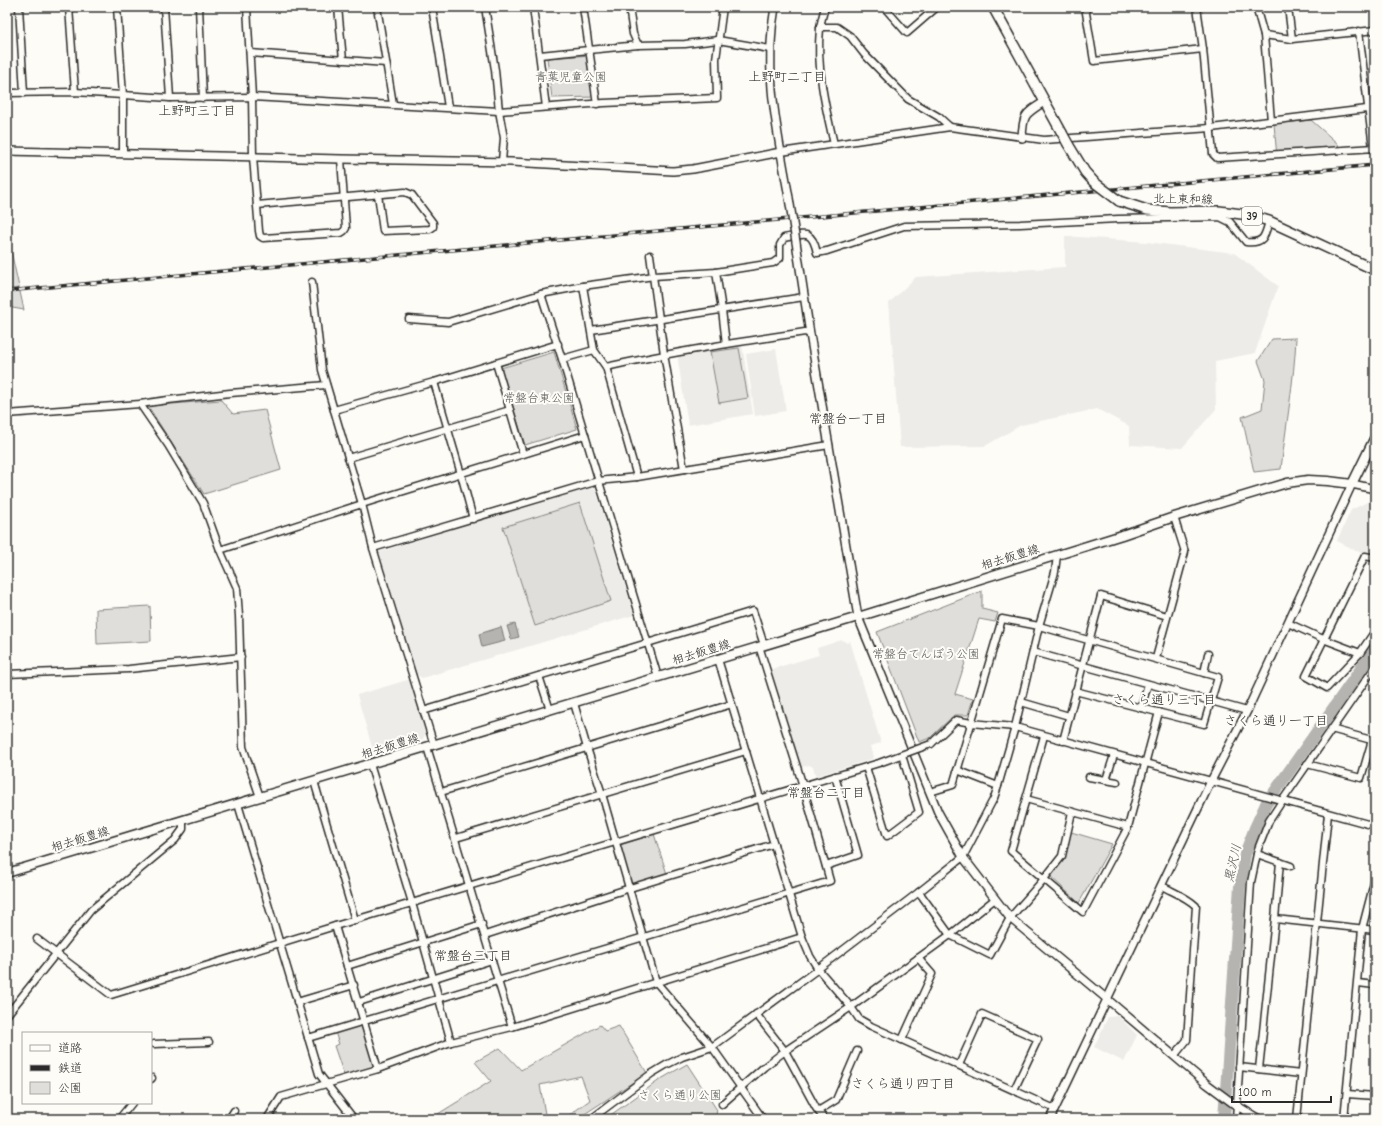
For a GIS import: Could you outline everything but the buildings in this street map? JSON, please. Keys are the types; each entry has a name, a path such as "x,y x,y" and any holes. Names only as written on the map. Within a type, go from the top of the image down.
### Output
{"main road":[{"name":"北上東和線","path":"993,7 1044,102 1085,172 1094,182 1119,201 1147,210 1170,212 1219,211 1249,215 1269,221 1375,270"},
{"path":"1352,484 1375,437"},
{"name":"相去飯豊線","path":"7,874 858,617 1286,483 1308,480 1352,484"}],"street":[{"path":"19,7 24,92"},
{"path":"69,7 75,92"},
{"path":"117,7 123,96 123,153"},
{"path":"164,7 170,98"},
{"path":"199,7 204,98"},
{"path":"247,7 252,97 253,157 260,236 263,238 341,233 344,231 346,228 341,159"},
{"path":"338,7 343,60"},
{"path":"377,7 393,104"},
{"path":"432,7 448,107"},
{"path":"485,7 504,138 502,161"},
{"path":"533,7 546,107"},
{"path":"583,7 597,104"},
{"path":"629,7 633,34 638,45"},
{"path":"7,93 75,92 170,98 252,97 499,111 717,98 716,59 723,7"},
{"path":"775,7 771,29 770,50 772,97 858,617 938,812 963,857 1010,918 1218,1093 1259,1119"},
{"path":"825,7 820,27 820,60 824,101 834,144"},
{"path":"884,7 907,33 937,7"},
{"path":"1086,7 1094,61 1203,49"},
{"path":"1197,7 1203,49 1213,154 1217,158 1374,148 1372,108 1359,31"},
{"path":"1256,7 1264,35 1271,121"},
{"path":"1288,7 1292,39"},
{"path":"820,27 837,27 850,36 864,54 908,99 939,117 950,127"},
{"path":"1264,35 1292,39 1375,30"},
{"path":"540,55 638,45 685,44 718,40 770,50"},
{"path":"250,52 386,63"},
{"path":"1022,138 1023,122 1026,113 1044,102"},
{"path":"7,151 341,159 502,161 673,171 693,169 781,152 950,127 1044,140 1211,128 1372,108"},
{"path":"257,205 344,198 378,194 405,192 412,195 433,223 433,227 430,229 382,231 378,194"},
{"path":"409,319 448,322 542,294 583,286 654,276 716,272 773,263 780,258 780,245 784,238 804,234 812,237 815,242 817,253 904,226 1020,224 1118,219 1220,217 1230,222 1246,242 1253,243 1262,240 1266,234 1269,221"},
{"path":"650,255 664,354 684,469"},
{"path":"716,272 726,344"},
{"path":"312,282 322,370 326,385 362,504 373,548 423,711 441,792 512,1027"},
{"path":"583,286 594,350 606,367 637,477"},
{"path":"542,294 658,677"},
{"path":"591,330 804,297"},
{"path":"606,367 664,354 804,332 810,334"},
{"path":"334,410 434,382 558,344"},
{"path":"562,359 594,350"},
{"path":"496,363 523,454"},
{"path":"434,382 473,519"},
{"path":"7,414 140,404 230,393 326,385"},
{"path":"140,404 168,445 203,503 220,550 237,588 241,657 243,747 260,797"},
{"path":"348,458 510,410"},
{"path":"220,550 362,504 585,435"},
{"path":"373,548 598,481 637,477 829,445"},
{"path":"1050,1119 1247,710 1352,484 1375,489"},
{"path":"1156,658 1185,552 1174,517"},
{"path":"591,1119 651,1074 666,1065 712,1047 818,969 963,857 994,798 998,786 1015,727 1020,702 1055,572 1057,555"},
{"path":"1375,558 1365,556 1306,676 1327,688 1360,653 1375,631"},
{"path":"1063,741 1101,596 1167,616"},
{"path":"308,1038 830,881 761,646 753,611 423,711"},
{"path":"930,792 953,785 1002,620 1040,626 1218,677 1204,724 1075,691"},
{"path":"1288,623 1323,639 1360,653"},
{"path":"1033,652 1247,710"},
{"path":"1204,673 1208,654"},
{"path":"7,674 128,669 241,657"},
{"path":"718,659 760,799 790,892 802,937 810,956 818,969 851,1007 859,1019 871,1026 1055,1109"},
{"path":"1236,1119 1235,1105 1239,1067 1251,882 1257,854 1269,821 1280,800 1375,667"},
{"path":"539,676 550,710"},
{"path":"1141,708 1148,684"},
{"path":"574,702 630,888 656,982 712,1047 763,1119"},
{"path":"1020,702 1069,716"},
{"path":"441,792 732,704"},
{"path":"1044,736 1011,851 1083,912 1128,828 1159,712"},
{"path":"37,938 111,995 335,926 866,767 931,744 956,720 971,723 1015,727 1145,764 1375,826"},
{"path":"1307,764 1361,778 1373,741 1332,729"},
{"path":"456,838 746,751"},
{"path":"866,767 887,836 919,812 902,755"},
{"path":"1106,780 1114,755"},
{"path":"370,764 412,903 451,1042"},
{"path":"957,770 998,786"},
{"path":"826,866 858,855 835,776"},
{"path":"1090,777 1116,782"},
{"path":"314,781 355,920"},
{"path":"1026,799 1128,828"},
{"path":"238,804 319,1074 354,1119"},
{"path":"919,892 950,935 990,955 1010,918 1062,856 1072,812"},
{"path":"1297,1119 1328,814"},
{"path":"7,1015 90,910 175,840 183,829 183,820"},
{"path":"485,935 630,888 774,844"},
{"path":"1257,854 1291,866"},
{"path":"1259,1069 1280,862"},
{"path":"1344,1119 1362,929 1375,879"},
{"path":"1162,886 1191,901 1196,906 1187,1040 1174,1056"},
{"path":"722,1104 764,1067 785,1051 851,1007 950,935 995,899"},
{"path":"1275,919 1375,930"},
{"path":"347,966 482,924"},
{"path":"335,926 365,1021 378,1069"},
{"path":"267,1119 281,1097 378,1069 451,1042 512,1027 802,937"},
{"path":"902,1040 932,974 918,958"},
{"path":"359,1002 492,960"},
{"path":"1358,983 1375,985"},
{"path":"297,1002 354,985"},
{"path":"756,1014 785,1051 818,1111 824,1119"},
{"path":"959,1066 982,1014 1038,1039 1014,1090"},
{"path":"154,1044 209,1042"},
{"path":"818,1111 836,1100 857,1051"},
{"path":"1239,1067 1301,1074"},
{"path":"1347,1094 1375,1096"},
{"path":"119,1119 131,1104"},
{"path":"229,1119 234,1111"}],"shaded area":[{"path":"1065,236 1146,242 1234,253 1278,286 1255,353 1215,361 1216,409 1182,448 1130,445 1129,426 1097,409 1021,425 985,446 900,447 889,303 916,277 1065,267"},
{"path":"742,345 753,414 688,425 677,354"},
{"path":"776,349 786,411 755,416 746,354"},
{"path":"589,487 596,490 634,615 422,678 416,674 379,552"},
{"path":"1369,501 1375,503 1375,557 1359,552 1337,541 1351,510"},
{"path":"515,624 519,637 511,639 507,626"},
{"path":"501,627 505,641 482,647 479,634"},
{"path":"842,640 847,643 850,641 881,743 870,746 873,756 872,759 816,776 813,767 809,765 802,767 771,673 772,669 819,655 817,648"},
{"path":"411,679 426,732 423,739 374,754 357,695"},
{"path":"1118,1016 1137,1035 1124,1062 1094,1047 1108,1017"}],"green space":[{"name":"青葉児童公園","path":"592,55 597,97 552,98 547,58"},
{"path":"1311,120 1338,144 1340,151 1277,157 1274,124"},
{"path":"7,250 11,251 24,310 7,307"},
{"path":"1296,338 1292,387 1281,469 1254,472 1242,417 1262,409 1265,380 1258,361 1272,339"},
{"path":"739,348 748,398 719,403 710,352"},
{"name":"常盤台東公園","path":"554,352 577,429 525,445 501,368"},
{"path":"221,400 233,414 265,410 281,470 204,494 148,406"},
{"path":"580,503 611,601 535,626 503,527"},
{"name":"常盤台てんぼう公園","path":"982,591 982,609 998,613 995,622 979,619 955,694 973,699 968,715 954,715 930,738 919,742 877,632"},
{"path":"150,606 151,641 97,644 96,609"},
{"path":"1071,832 1112,844 1079,903 1050,876 1064,857"},
{"path":"654,834 667,874 631,885 620,845"},
{"path":"362,1024 374,1064 372,1067 344,1075 334,1046 339,1044 335,1032"},
{"path":"600,1025 605,1031 619,1026 647,1073 577,1119 569,1119 568,1116 590,1100 581,1076 540,1085 545,1114 542,1119 430,1119 491,1081 475,1062 500,1048 521,1070"},
{"name":"さくら通り公園","path":"687,1064 717,1110 715,1119 605,1119 661,1079"}],"waterway":[{"name":"黒沢川","path":"1224,1119 1240,886 1245,854 1266,804 1375,649"}],"railway":[{"path":"7,291 1375,165"}],"district":[{"name":"上野町二丁目","path":"787,76"},
{"name":"上野町三丁目","path":"197,110"},
{"name":"常盤台一丁目","path":"848,418"},
{"name":"さくら通り三丁目","path":"1164,699"},
{"name":"さくら通り一丁目","path":"1276,720"},
{"name":"常盤台二丁目","path":"826,792"},
{"name":"常盤台三丁目","path":"473,955"},
{"name":"さくら通り四丁目","path":"903,1083"}]}
